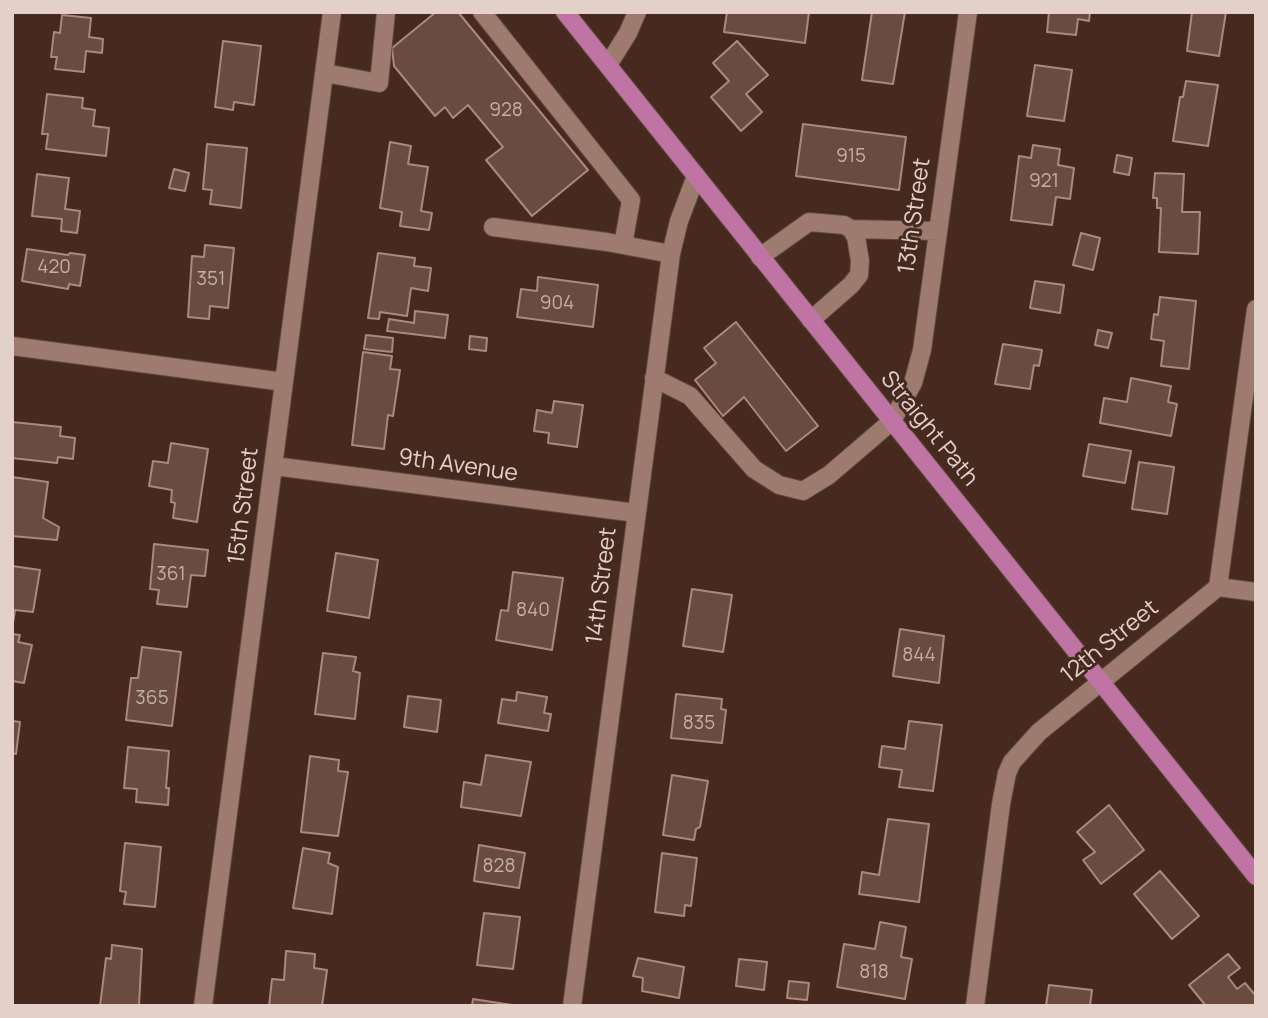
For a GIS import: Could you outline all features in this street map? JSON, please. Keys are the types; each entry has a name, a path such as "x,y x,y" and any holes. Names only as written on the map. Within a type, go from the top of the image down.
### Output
{"main road":[{"name":"Straight Path","path":"565,12 1256,876"}],"street":[{"name":"15th Street","path":"203,1006 332,12"},
{"path":"325,73 379,83 386,12"},
{"path":"482,12 631,200 623,245"},
{"path":"608,65 628,33 637,12"},
{"name":"13th Street","path":"654,378 690,396 754,469 779,485 803,491 838,468 892,421 906,398 917,371 968,12"},
{"name":"14th Street","path":"572,1006 671,254 678,221 696,176"},
{"path":"761,257 809,222 844,225 851,229 856,237 859,275 811,320"},
{"path":"493,227 671,254"},
{"path":"851,229 938,231"},
{"path":"1256,309 1218,587 1256,592"},
{"path":"12,346 284,382"},
{"name":"9th Avenue","path":"274,466 636,513"},
{"name":"12th Street","path":"975,1006 1001,804 1012,762 1030,740 1218,587"}],"building":[{"path":"436,12 458,12 588,170 532,216 486,160 503,147 468,105 453,118 445,107 435,116 394,66 392,48"},
{"path":"727,12 809,12 805,43 724,32"},
{"path":"872,12 905,12 893,84 862,80"},
{"path":"1049,12 1090,12 1089,21 1078,19 1076,35 1047,32"},
{"path":"1192,12 1226,12 1219,56 1187,51"},
{"path":"62,15 91,18 89,37 103,39 102,53 86,51 84,72 55,69 57,57 51,57 54,32 60,33"},
{"path":"223,41 261,46 254,105 234,102 233,110 215,107"},
{"path":"737,41 768,75 746,94 762,112 741,131 711,97 729,81 713,63"},
{"path":"1035,65 1072,70 1064,121 1027,116"},
{"path":"1186,81 1218,85 1208,146 1173,141 1180,97 1183,97"},
{"path":"47,94 83,98 82,108 95,110 93,126 109,128 106,156 46,149 48,134 42,134"},
{"path":"803,124 906,137 899,190 796,176"},
{"path":"390,142 411,146 408,164 428,167 421,211 432,213 429,230 400,226 402,212 380,208"},
{"path":"207,144 247,148 241,208 210,204 212,190 203,189"},
{"path":"1033,145 1060,149 1058,165 1074,168 1070,199 1056,197 1052,225 1011,220 1019,156 1031,158"},
{"path":"1117,155 1132,158 1129,175 1114,172"},
{"path":"174,169 189,173 185,191 169,188"},
{"path":"1155,173 1184,174 1182,212 1200,212 1198,254 1159,252 1161,208 1157,208 1157,198 1153,198"},
{"path":"37,174 69,178 65,209 80,211 77,233 61,231 62,219 32,216"},
{"path":"1081,233 1100,238 1093,270 1073,265"},
{"path":"205,245 234,248 228,308 210,306 209,319 188,317 192,256 204,257"},
{"path":"27,249 85,255 80,286 69,284 68,289 22,281"},
{"path":"378,253 415,258 414,266 431,268 428,291 411,288 407,316 380,312 379,319 368,318"},
{"path":"538,277 598,285 593,327 517,317 521,289 537,291"},
{"path":"1035,281 1064,285 1060,313 1030,308"},
{"path":"1160,297 1196,301 1189,369 1161,366 1164,341 1151,339 1154,314 1158,315"},
{"path":"415,311 448,315 445,338 387,331 389,319 414,323"},
{"path":"736,322 818,426 786,451 744,397 723,416 695,380 716,363 704,348"},
{"path":"1098,330 1112,333 1108,348 1095,345"},
{"path":"366,335 393,338 392,352 364,349"},
{"path":"470,336 487,338 486,351 469,349"},
{"path":"1003,344 1042,350 1039,366 1034,365 1030,389 995,384"},
{"path":"363,352 392,356 390,369 400,370 393,416 388,415 384,449 352,445"},
{"path":"1131,378 1171,386 1168,402 1177,404 1171,436 1100,423 1104,398 1127,402"},
{"path":"554,401 583,405 577,447 548,443 549,433 534,431 537,410 552,413"},
{"path":"12,422 61,427 60,436 75,438 73,459 58,457 57,463 12,458"},
{"path":"171,443 208,449 197,522 173,518 175,503 171,502 172,490 149,486 153,461 168,463"},
{"path":"1089,444 1131,451 1125,483 1083,476"},
{"path":"1139,462 1174,467 1167,514 1132,509"},
{"path":"12,477 48,482 43,518 59,527 57,540 12,536"},
{"path":"154,544 208,550 205,576 191,575 187,607 157,604 159,590 150,589"},
{"path":"336,553 378,560 369,618 327,611"},
{"path":"12,566 40,570 33,612 15,610 13,623"},
{"path":"513,572 563,578 552,650 496,640 501,610 508,611"},
{"path":"692,589 732,595 723,652 683,646"},
{"path":"900,629 944,636 939,683 893,676"},
{"path":"12,634 20,635 18,642 32,645 24,683 12,681"},
{"path":"142,647 181,652 172,726 126,720 131,678 138,678"},
{"path":"323,653 356,657 353,671 360,673 355,719 315,714"},
{"path":"517,692 547,697 544,713 551,714 548,731 498,723 502,699 516,701"},
{"path":"676,694 722,699 721,709 726,710 722,743 671,738"},
{"path":"408,696 441,700 437,732 404,727"},
{"path":"12,721 20,722 16,754 12,753"},
{"path":"909,721 942,725 933,791 899,787 902,770 879,767 882,746 905,749"},
{"path":"128,747 169,751 166,788 169,788 168,805 136,802 137,789 124,788"},
{"path":"486,755 531,762 521,816 461,807 464,782 481,785"},
{"path":"310,756 339,760 338,771 348,772 338,836 301,832"},
{"path":"672,775 708,781 700,827 696,829 694,840 663,835"},
{"path":"1109,805 1144,850 1101,884 1083,860 1095,852 1077,832"},
{"path":"888,819 929,824 919,902 859,894 862,872 879,875"},
{"path":"125,843 161,847 155,907 124,904 126,892 120,891"},
{"path":"479,845 525,853 519,888 474,881"},
{"path":"303,848 330,853 328,863 338,867 332,914 293,908"},
{"path":"662,853 697,858 691,906 685,905 684,916 655,912"},
{"path":"1160,871 1199,916 1172,939 1134,894"},
{"path":"484,913 520,917 513,969 477,965"},
{"path":"880,922 906,927 901,957 912,959 905,999 837,987 844,944 875,949"},
{"path":"112,945 142,949 139,1005 100,1006 106,958 111,959"},
{"path":"286,951 315,954 314,968 327,970 322,1006 269,1006 272,979 284,980"},
{"path":"1228,954 1240,968 1228,977 1237,989 1245,983 1256,996 1256,1006 1206,1006 1189,985"},
{"path":"638,958 684,967 679,998 642,991 643,978 633,976"},
{"path":"739,959 767,962 764,990 736,986"},
{"path":"789,981 809,983 807,1000 787,998"},
{"path":"1049,985 1092,990 1090,1006 1046,1006"},
{"path":"473,999 512,1005 512,1006 472,1006"}]}
